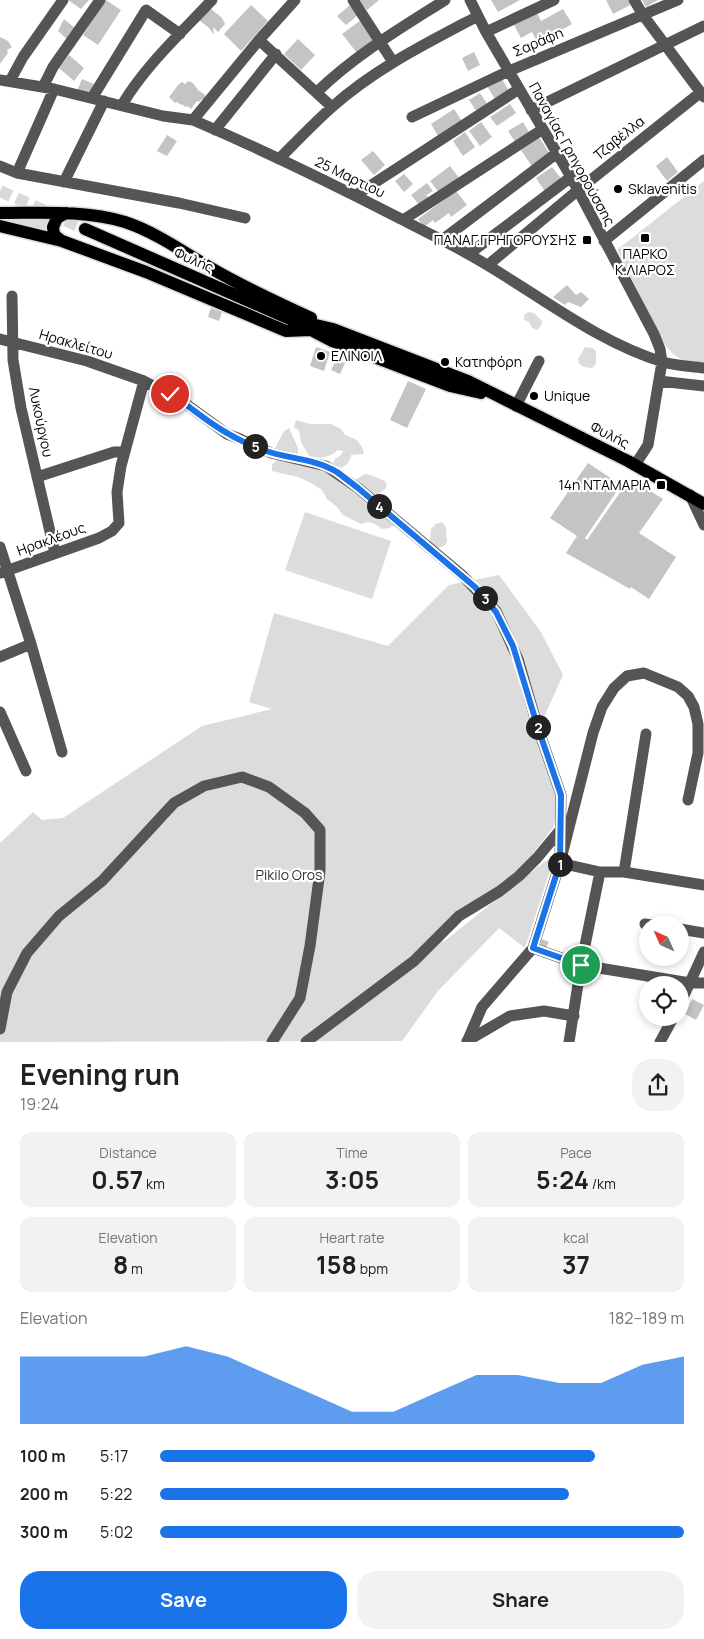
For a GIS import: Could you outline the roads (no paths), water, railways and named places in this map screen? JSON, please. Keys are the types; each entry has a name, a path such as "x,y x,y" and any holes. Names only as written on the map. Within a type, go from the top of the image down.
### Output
{"main road":[{"path":"0,213 66,213 101,217 136,226 262,295 333,329"},
{"path":"62,241 54,235 53,226 58,218 66,213"},
{"path":"0,226 62,241 146,272 286,331 310,330"},
{"name":"Φυλής","path":"85,229 290,319 332,341 450,386 501,398"},
{"name":"Φυλής","path":"290,319 333,329 454,375 568,430 704,504"}],"street":[{"path":"5,81 63,0"},
{"path":"17,173 49,88 53,67 100,0"},
{"path":"122,105 129,92 212,0"},
{"path":"193,120 259,40 295,0"},
{"path":"353,0 393,62"},
{"path":"317,92 328,81 380,41 445,0"},
{"name":"Παναγίας Γρηγορούσσης","path":"470,0 486,32 557,153 654,334 660,349 662,362 648,445 635,465"},
{"path":"486,32 533,5 554,0"},
{"path":"634,0 702,95"},
{"name":"Σαράφη","path":"412,117 509,71 678,0"},
{"path":"92,98 146,10 180,34"},
{"path":"279,159 332,107 393,62 478,16"},
{"path":"531,110 704,26"},
{"path":"259,40 332,107"},
{"path":"215,130 276,54"},
{"name":"25 Μαρτιου","path":"5,81 49,88 163,116 193,120 356,195 469,254 594,331 624,347 662,362 704,368"},
{"path":"356,195 519,89"},
{"name":"Τζαβέλλα","path":"488,265 577,191 702,95"},
{"path":"64,182 104,101"},
{"path":"403,220 543,129"},
{"path":"442,240 557,153"},
{"path":"604,241 704,160"},
{"path":"0,166 17,173 179,203 245,218"},
{"path":"469,254 570,178"},
{"name":"Λυκούργου","path":"12,296 13,360 16,379 55,553"},
{"name":"Ηρακλείτου","path":"0,339 88,361 144,380 184,402 234,436 271,453 318,463 332,469 358,488 475,587 499,616 518,659 538,728 561,795 560,863"},
{"path":"516,406 540,360"},
{"path":"37,477 114,452 123,452 144,380"},
{"path":"659,381 704,386"},
{"name":"Ηρακλέους","path":"4,572 99,538 112,531 119,523 117,492 123,452"},
{"path":"690,495 704,525"},
{"path":"0,547 4,572 31,644 62,752"},
{"path":"0,656 31,644"},
{"path":"467,1041 482,1006 533,948 560,863 593,733 602,707 614,688 627,676 644,673 678,687 688,696 694,707 698,724 698,753 688,800"},
{"path":"0,712 26,772"},
{"path":"624,872 646,734"},
{"path":"0,1029 7,992 27,954 58,916 102,880 174,803 204,786 242,777 269,788 306,813 320,830 320,871 310,946 300,998 272,1042"},
{"path":"306,1042 414,961 460,916 500,891 519,876 561,829"},
{"path":"560,863 600,872 624,872 704,885"},
{"path":"570,1042 581,965 600,872"},
{"path":"689,930 704,933"},
{"path":"533,948 581,965 704,983"},
{"path":"690,982 704,952"},
{"path":"467,1041 510,1016 544,1011 574,1016"},
{"path":"660,1042 669,1026"}],"tunnel":[{"path":"0,191 85,229"}],"place":[{"name":"Sklavenitis","path":"618,189"},
{"name":"ΠΑΡΚΟ Κ.ΛΙΑΡΟΣ","path":"645,238"},
{"name":"ΠΑΝΑΓ.ΓΡΗΓΟΡΟΥΣΗΣ","path":"587,240"},
{"name":"ΕΛΙΝΟΙΛ","path":"321,356"},
{"name":"Κατηφόρη","path":"445,362"},
{"name":"Unique","path":"534,396"},
{"name":"14η ΝΤΑΜΑΡΙΑ","path":"661,485"}],"park label":[{"name":"Pikilo Oros","path":"289,875"}]}
